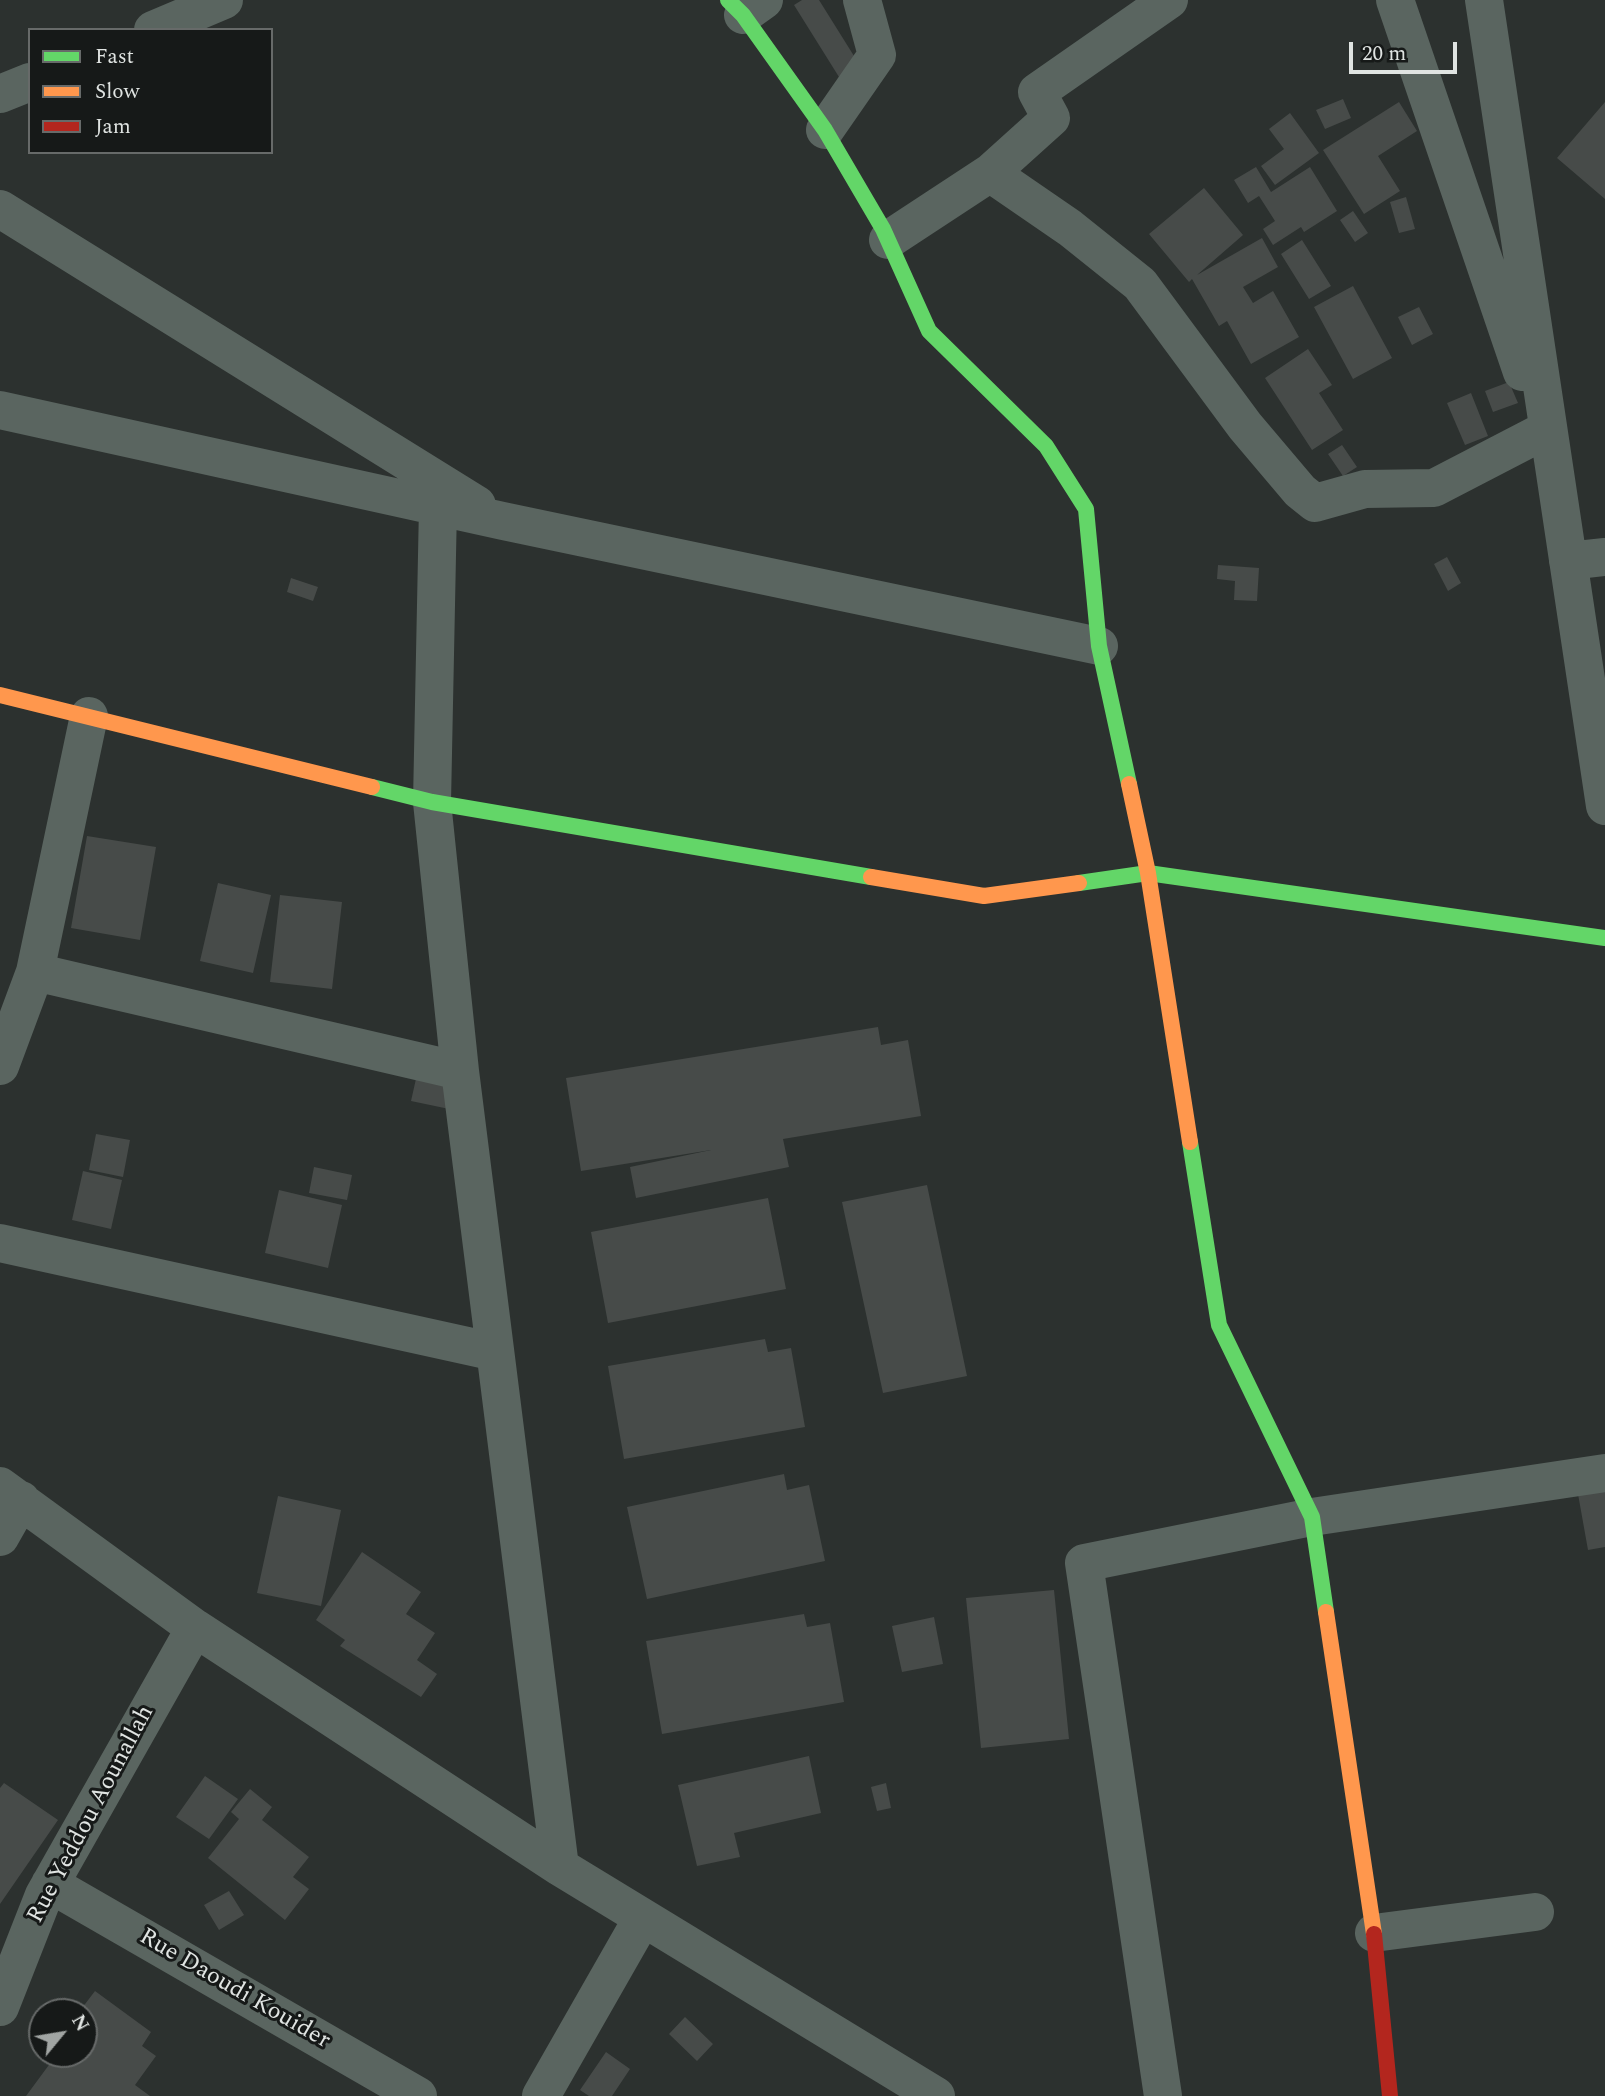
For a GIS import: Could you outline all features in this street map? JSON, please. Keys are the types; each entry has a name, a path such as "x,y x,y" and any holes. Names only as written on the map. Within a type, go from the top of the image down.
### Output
{"street":[{"path":"158,28 224,0"},
{"path":"825,130 877,55 862,0"},
{"path":"888,240 990,173 1051,118 1037,92 1169,0"},
{"path":"1395,0 1554,470 1587,559 1605,806"},
{"path":"1484,0 1554,470"},
{"path":"746,5 825,130 888,240 929,331 1046,446 1086,509 1099,646 1148,873 1219,1325 1312,1517 1374,1933 1390,2096"},
{"path":"0,94 28,83"},
{"path":"990,173 1070,228 1140,284 1245,426 1300,491 1315,503 1365,489 1434,488 1542,432"},
{"path":"0,209 503,521"},
{"path":"0,411 503,521 1099,646"},
{"path":"438,506 432,802 460,1071 560,1867"},
{"path":"0,695 432,802 984,896 1148,873 1605,938"},
{"path":"0,1066 35,972 89,716"},
{"path":"35,972 460,1071"},
{"path":"0,1243 495,1352"},
{"path":"1163,2096 1084,1563 1312,1517 1605,1473"},
{"path":"0,1537 10,1493 195,1628 560,1867 936,2096"},
{"name":"Rue Yeddou Aounallah","path":"0,2007 50,1884 195,1628"},
{"name":"Rue Daoudi Kouider","path":"50,1884 418,2096"},
{"path":"1374,1933 1535,1912"},
{"path":"541,2096 642,1919"}],"building":[{"path":"802,0 819,0 859,64 839,77 794,5"},
{"path":"1343,99 1351,118 1325,129 1316,110"},
{"path":"1399,102 1417,131 1378,156 1400,191 1364,214 1323,150"},
{"path":"1605,102 1605,199 1557,158"},
{"path":"1290,113 1319,153 1275,185 1261,166 1284,149 1269,129"},
{"path":"1256,167 1271,192 1310,167 1337,211 1304,232 1301,227 1273,245 1263,229 1275,221 1259,196 1248,203 1234,180"},
{"path":"1204,188 1243,235 1197,275 1262,238 1278,267 1243,287 1253,303 1273,291 1299,337 1251,364 1227,321 1219,326 1192,279 1189,282 1149,234"},
{"path":"1406,197 1415,229 1399,233 1390,202"},
{"path":"1353,211 1368,233 1355,242 1340,220"},
{"path":"1302,240 1331,286 1309,299 1281,254"},
{"path":"1353,286 1392,358 1353,379 1314,307"},
{"path":"1419,307 1433,334 1412,345 1398,317"},
{"path":"1308,349 1332,385 1319,393 1343,430 1312,450 1265,378"},
{"path":"1509,382 1518,403 1493,412 1485,391"},
{"path":"1471,393 1488,436 1465,445 1447,403"},
{"path":"1342,445 1357,467 1343,476 1328,454"},
{"path":"1447,557 1461,583 1448,591 1434,564"},
{"path":"1218,565 1259,568 1257,601 1234,600 1235,581 1217,579"},
{"path":"291,578 318,587 313,601 287,592"},
{"path":"87,836 156,847 140,940 71,928"},
{"path":"218,883 271,895 253,973 200,961"},
{"path":"280,895 342,902 332,989 270,982"},
{"path":"878,1027 881,1045 908,1040 921,1116 783,1139 789,1167 636,1198 630,1167 711,1150 581,1171 566,1078"},
{"path":"422,1052 465,1061 454,1110 411,1101"},
{"path":"96,1134 130,1140 123,1177 89,1170"},
{"path":"314,1167 352,1175 347,1200 309,1193"},
{"path":"83,1171 122,1180 111,1229 72,1220"},
{"path":"927,1185 967,1376 883,1393 842,1202"},
{"path":"279,1190 342,1205 328,1268 265,1253"},
{"path":"768,1198 786,1289 608,1323 591,1232"},
{"path":"765,1339 768,1352 791,1348 805,1427 624,1459 608,1366"},
{"path":"784,1474 787,1490 809,1485 825,1561 647,1599 627,1507"},
{"path":"1605,1489 1605,1547 1588,1550 1578,1494"},
{"path":"278,1496 341,1510 321,1606 257,1593"},
{"path":"362,1552 421,1592 406,1614 435,1633 417,1660 437,1674 421,1697 340,1646 345,1640 316,1620"},
{"path":"1054,1590 1069,1739 981,1748 966,1598"},
{"path":"804,1614 807,1627 830,1623 844,1702 662,1734 646,1641"},
{"path":"934,1617 943,1664 902,1672 892,1626"},
{"path":"809,1756 821,1813 734,1833 740,1857 697,1866 678,1785"},
{"path":"205,1776 238,1799 209,1839 176,1817"},
{"path":"4,1783 58,1820 0,1904 0,1788"},
{"path":"886,1783 891,1808 877,1811 871,1787"},
{"path":"250,1789 272,1807 262,1820 309,1857 293,1877 309,1889 285,1920 208,1858 239,1819 231,1812"},
{"path":"229,1891 244,1915 219,1930 204,1905"},
{"path":"95,1991 151,2032 142,2046 156,2056 135,2085 150,2096 26,2096 47,2068 98,2068 98,1998 90,1998"},
{"path":"685,2017 713,2044 697,2061 669,2034"},
{"path":"606,2052 630,2069 612,2096 589,2096 580,2090"}],"traffic: fast":[{"path":"728,0 743,15 825,130 883,229 929,331 1046,446 1086,509 1099,646 1129,784"},
{"path":"372,787 432,802 871,877"},
{"path":"1079,883 1148,873 1605,938"},
{"path":"1190,1142 1219,1325 1312,1517 1326,1612"}],"traffic: slow":[{"path":"0,695 372,787"},
{"path":"1129,784 1148,873 1190,1142"},
{"path":"871,877 984,896 1079,883"},
{"path":"1326,1612 1374,1934"}],"traffic: jam":[{"path":"1374,1934 1390,2096"}]}
